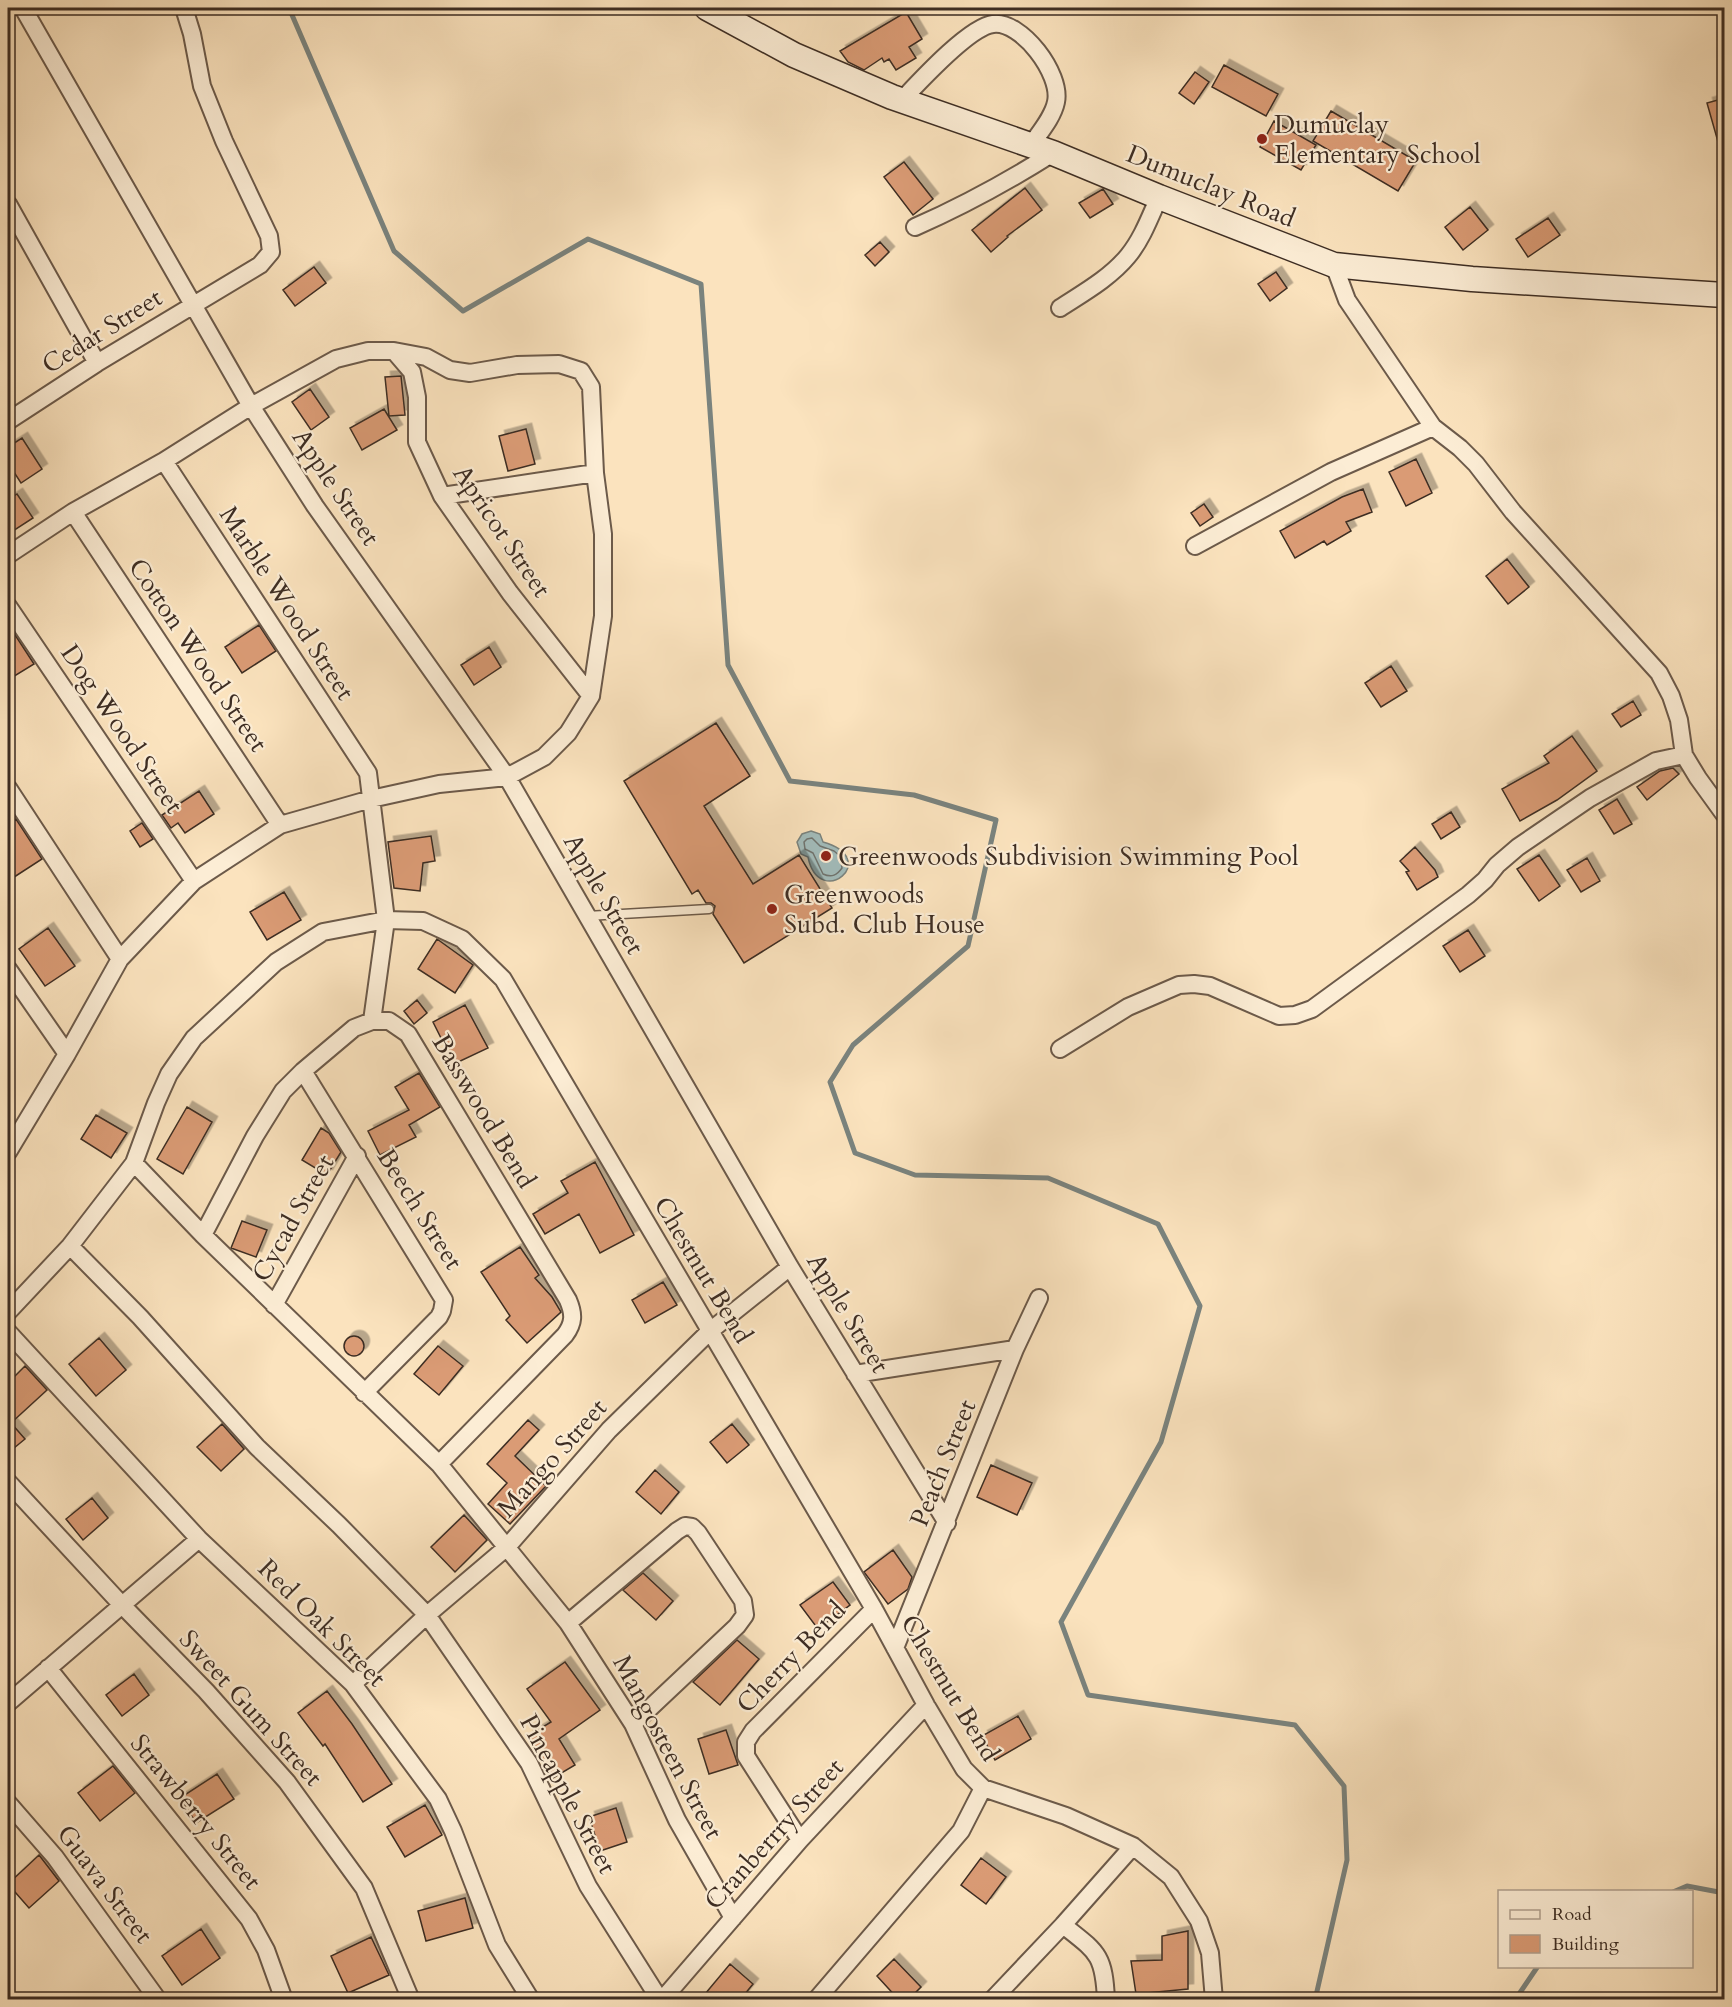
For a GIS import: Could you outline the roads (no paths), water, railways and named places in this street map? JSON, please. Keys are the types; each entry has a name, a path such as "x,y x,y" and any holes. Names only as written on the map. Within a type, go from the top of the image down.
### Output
{"street":[{"name":"Apple Street","path":"23,8 251,406 315,506 507,777 790,1267 947,1523"},
{"name":"Cedar Street","path":"9,416 260,265 271,252 269,236 224,141 202,86 192,34 184,8"},
{"name":"Dumuclay Road","path":"707,8 794,55 902,100 1042,149 1334,265 1541,284 1725,295"},
{"path":"902,100 966,38 995,23 1006,26 1027,40 1051,69 1057,86 1056,101 1042,149 963,206 915,227"},
{"path":"1060,308 1096,284 1127,257 1138,242 1159,197"},
{"path":"8,204 98,363"},
{"path":"1334,265 1347,300 1433,427 1476,464 1513,512 1659,674 1671,696 1679,720 1684,755 1725,814"},
{"path":"8,555 73,512 164,461 251,406 336,360 368,351 394,351 426,357 450,370 470,373 517,365 559,364 581,372 591,387 595,473 603,534 603,616 591,696 568,733 544,757 507,777 439,784 371,799 280,825 194,881 120,959 8,1152"},
{"name":"Apricot Street","path":"394,351 412,372 417,397 417,442 442,496 510,593 591,696"},
{"path":"1195,546 1331,472 1433,427"},
{"name":"Marble Wood Street","path":"164,461 368,772 371,799"},
{"path":"442,496 595,473"},
{"name":"Cotton Wood Street","path":"73,512 280,825"},
{"name":"Dog Wood Street","path":"8,606 194,881"},
{"path":"1060,1049 1128,1007 1179,986 1194,984 1210,986 1279,1016 1295,1015 1312,1009 1468,896 1497,865 1536,834 1635,771 1656,761 1684,755"},
{"path":"8,788 120,959"},
{"path":"203,1235 255,1136 283,1091 337,1041 354,1028 372,1021 386,920 371,799"},
{"name":"Chestnut Bend","path":"8,1311 70,1246 134,1163 169,1074 194,1038 276,962 323,932 386,920 423,921 462,939 503,979 874,1609 926,1705 964,1769 983,1788 961,1830 816,2000"},
{"path":"8,969 66,1054"},
{"name":"Basswood Bend","path":"372,1021 389,1021 408,1034 572,1309 573,1318 565,1335 439,1464"},
{"name":"Beech Street","path":"303,1071 444,1300 439,1317 364,1393"},
{"name":"Cycad Street","path":"274,1305 357,1156"},
{"name":"Mangosteen Street","path":"134,1163 203,1235 439,1464 568,1623 633,1724 677,1820 733,1918"},
{"name":"Pineapple Street","path":"70,1246 140,1317 257,1447 339,1525 427,1615 529,1763 588,1886 661,2000"},
{"name":"Mango Street","path":"353,1684 427,1615 507,1547 609,1430 710,1331 790,1267"},
{"name":"Peach Street","path":"895,1648 1016,1349 1039,1298"},
{"name":"Red Oak Street","path":"8,1332 199,1539 353,1684 438,1799 453,1831 497,1945 531,2000"},
{"path":"855,1374 1016,1349"},
{"name":"Sweet Gum Street","path":"8,1482 121,1604 206,1691 287,1782 364,1888 411,2000"},
{"path":"568,1623 676,1531 685,1526 692,1527 698,1533 743,1601 745,1615 737,1626 633,1724"},
{"path":"8,1703 199,1539"},
{"name":"Cherry Bend","path":"800,1840 746,1756 746,1742 761,1723 874,1609"},
{"name":"Strawberry Street","path":"48,1668 249,1919 266,1950 284,2000"},
{"name":"Cranberrry Street","path":"661,2000 800,1840 926,1705"},
{"path":"983,1788 1066,1816 1133,1846 1171,1877 1199,1921 1210,1953 1214,2000"},
{"name":"Guava Street","path":"8,1803 55,1857 158,2000"},
{"path":"992,2000 1133,1846"},
{"path":"1063,1925 1095,1950 1105,1973 1106,2000"}],"lane":[{"path":"587,916 709,909"}],"water":[{"name":"Greenwoods Subdivision Swimming Pool","path":"811,831 820,834 823,842 840,850 848,859 848,868 842,876 833,880 823,880 814,873 808,857 801,854 797,842 802,834"}],"waterway":[{"path":"289,8 394,251 463,311 588,239 701,284 728,665 790,781 914,795 996,820 968,946 853,1045 830,1082 855,1153 915,1175 1048,1178 1158,1224 1200,1306 1161,1442 1061,1622 1088,1695 1295,1725 1344,1786 1347,1860 1315,2000"},
{"path":"1678,1890 1687,1886 1724,1893"},
{"path":"1515,2000 1537,1968"}],"place":[{"name":"Dumuclay Elementary School","path":"1262,139"},
{"name":"Greenwoods Subdivision Swimming Pool","path":"826,856"},
{"name":"Greenwoods Subd. Club House","path":"772,909"}]}
